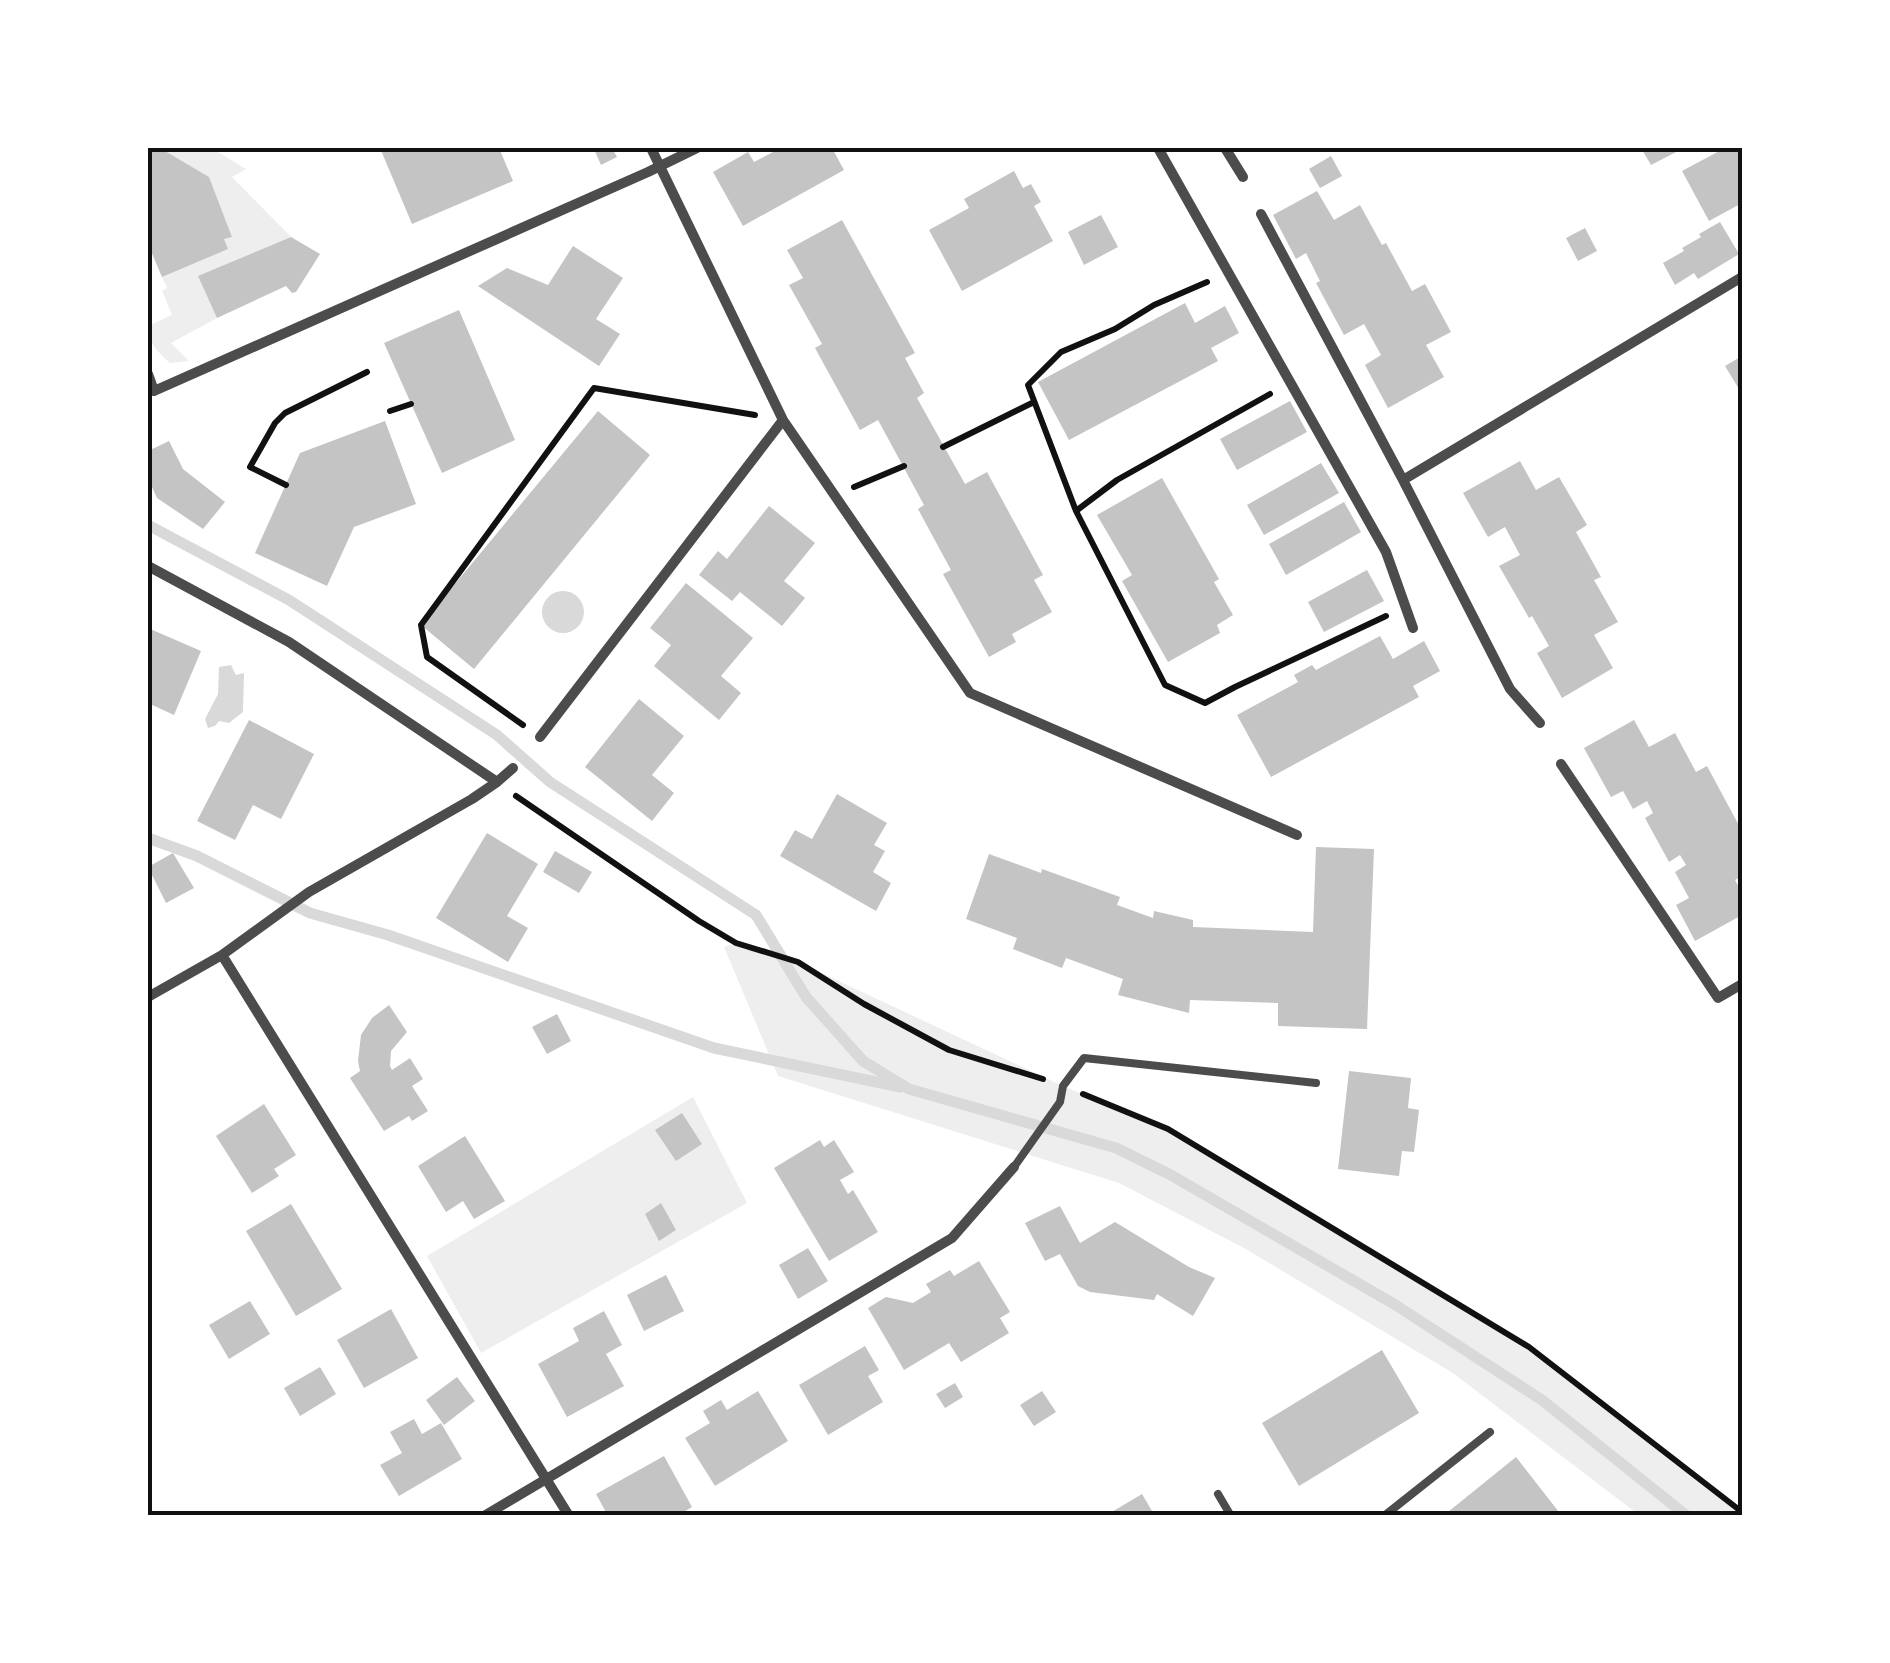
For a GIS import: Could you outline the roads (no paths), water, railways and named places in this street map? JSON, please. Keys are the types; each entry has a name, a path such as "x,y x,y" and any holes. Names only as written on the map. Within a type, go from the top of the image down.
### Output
{"street":[{"path":"651,148 783,420 970,693 1298,835"},
{"path":"148,374 151,393 697,148"},
{"path":"1158,148 1386,552 1413,628"},
{"path":"1225,148 1243,177"},
{"path":"1261,214 1510,689 1540,723"},
{"path":"1403,480 1742,277"},
{"path":"540,736 783,420"},
{"path":"148,566 289,642 497,782"},
{"path":"1560,764 1718,998 1742,984"},
{"path":"148,998 222,955 309,892 472,800 512,768"},
{"path":"222,955 569,1516"},
{"path":"484,1516 952,1238 1014,1167"}],"lane":[{"path":"1014,1167 1060,1102 1062,1086 1084,1058 1316,1083"},
{"path":"1384,1516 1490,1432"},
{"path":"1218,1494 1231,1516"}],"waterway":[{"path":"148,525 289,600 497,735 550,782 756,915 806,997 863,1061 909,1089 1116,1148 1169,1174 1394,1304 1542,1400 1687,1516"},
{"path":"148,838 197,856 310,913 388,935 714,1048 900,1087"}]}
